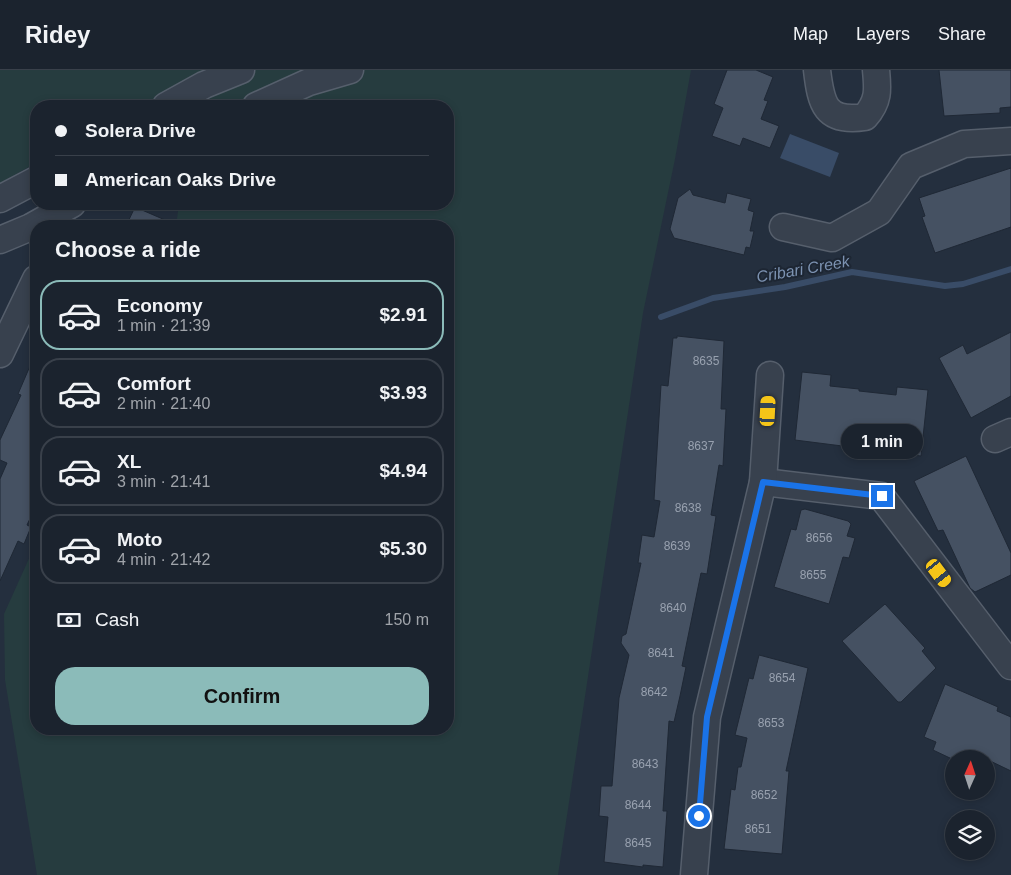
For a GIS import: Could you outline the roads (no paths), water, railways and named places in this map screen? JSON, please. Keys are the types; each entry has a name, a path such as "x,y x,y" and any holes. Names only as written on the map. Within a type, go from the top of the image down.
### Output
{"street":[{"path":"177,100 204,85 241,70"},
{"path":"269,100 308,82 350,70"},
{"path":"816,70 820,97 825,107 835,115 848,119 865,117 875,106 878,92 876,70"},
{"path":"783,227 832,238 879,212 911,166 964,144 1011,141"},
{"path":"0,199 30,183"},
{"path":"43,220 61,210"},
{"path":"0,240 30,227"},
{"path":"0,354 30,292"},
{"path":"694,875 707,717 763,482 770,375"},
{"path":"763,482 882,496 1011,666"}],"water":[{"path":"790,134 839,153 830,177 780,158"}],"waterway":[{"name":"Cribari Creek","path":"661,317 713,298 785,287 852,272 945,286 963,284 1011,269"}]}
